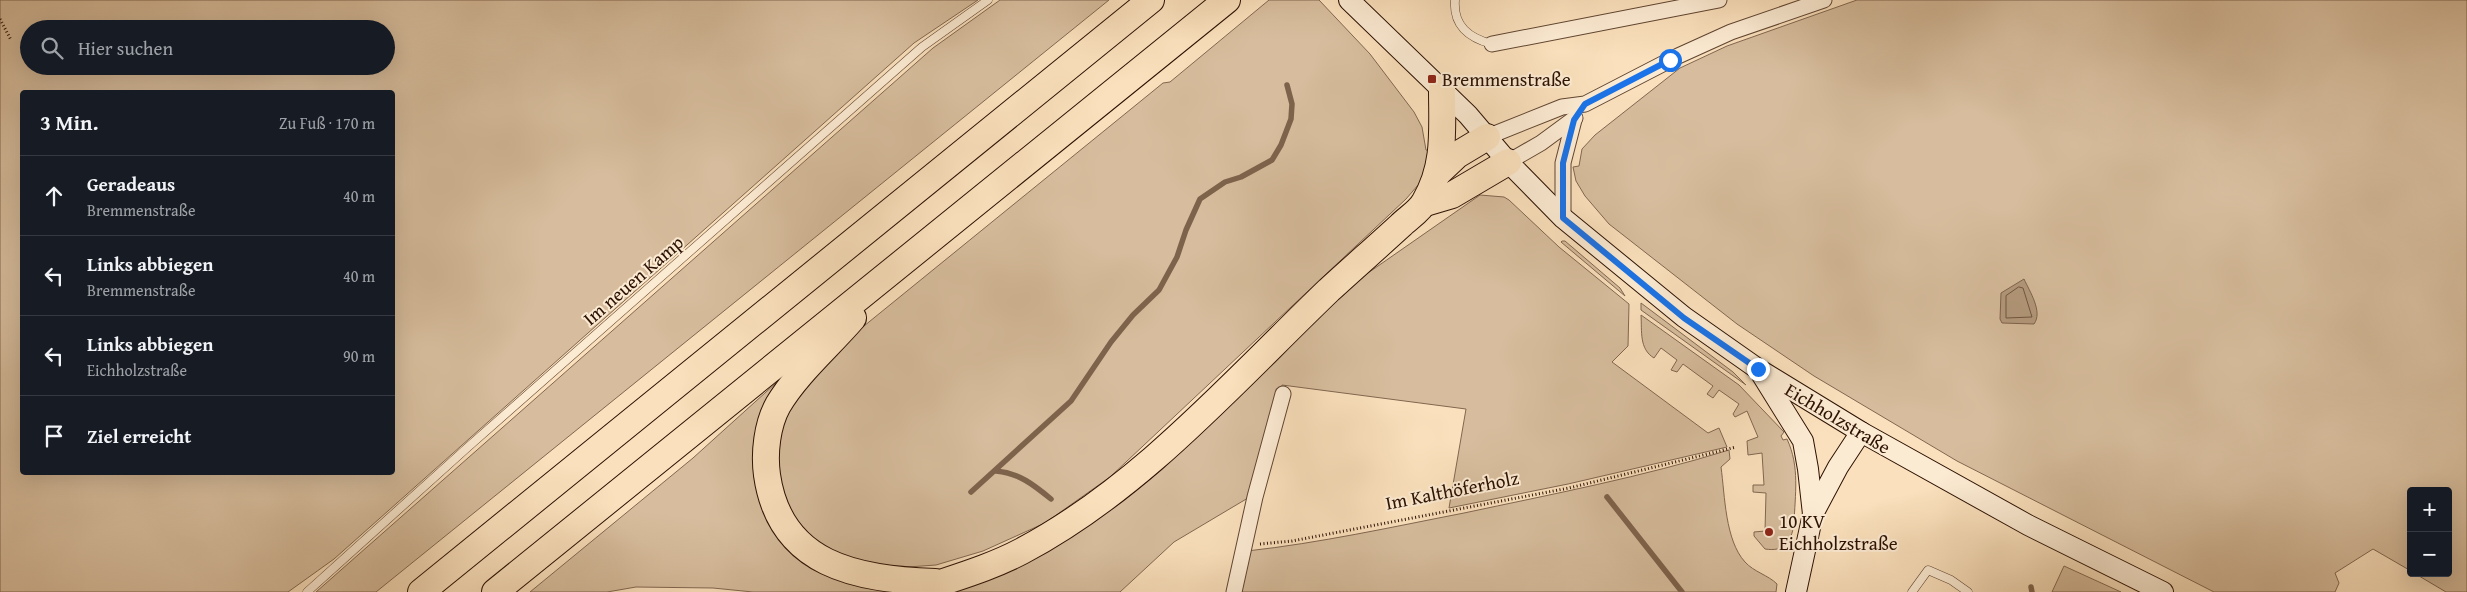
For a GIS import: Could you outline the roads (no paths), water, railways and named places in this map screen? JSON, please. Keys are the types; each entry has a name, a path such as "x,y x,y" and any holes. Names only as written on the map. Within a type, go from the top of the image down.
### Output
{"highway":[{"path":"421,592 1151,0"},
{"path":"495,592 1227,0"},
{"path":"1425,204 1439,172 1442,144 1442,89"},
{"path":"1439,172 1462,151 1487,137"},
{"path":"914,592 980,570 1022,551 1077,518 1170,445 1324,295 1425,204 1452,195 1508,162"},
{"path":"906,259 792,385 778,406 768,435 765,461 770,492 778,515 795,541 826,562 863,574 900,581 941,582"}],"main road":[{"name":"Eichholzstraße","path":"1349,0 1442,89 1508,162 1563,218 1684,318 1758,369 1861,432 2028,525 2164,592"},
{"path":"1758,369 1803,441 1813,514"},
{"path":"1796,592 1813,514 1838,467 1861,432"}],"street":[{"path":"1492,44 1719,0"},
{"path":"1487,137 1562,107 1585,104 1678,56 1731,32 1824,0"},
{"path":"1563,218 1563,163 1574,120 1585,104"},
{"path":"1508,162 1574,120"},
{"path":"1234,592 1283,394"}],"lane":[{"name":"Im neuen Kamp","path":"307,592 468,447 915,53 988,0"},
{"path":"1455,0 1454,13 1460,25 1475,40 1492,44"},
{"path":"1912,592 1928,570 1951,580 1968,592"}],"water":[{"path":"2024,279 2036,308 2037,314 2034,324 2002,323 2000,319 2001,293"}],"waterway":[{"path":"971,492 1071,401 1111,342 1133,315 1159,290 1177,257 1186,230 1200,199 1225,182 1241,177 1272,160 1281,145 1291,119 1292,104 1287,85"},
{"path":"996,471 1019,477 1051,499"},
{"path":"1607,497 1682,592"},
{"path":"2031,587 2032,592"}],"place":[{"name":"Bremmenstraße","path":"1432,79"},
{"name":"10 KV Eichholzstraße","path":"1769,532"}]}
